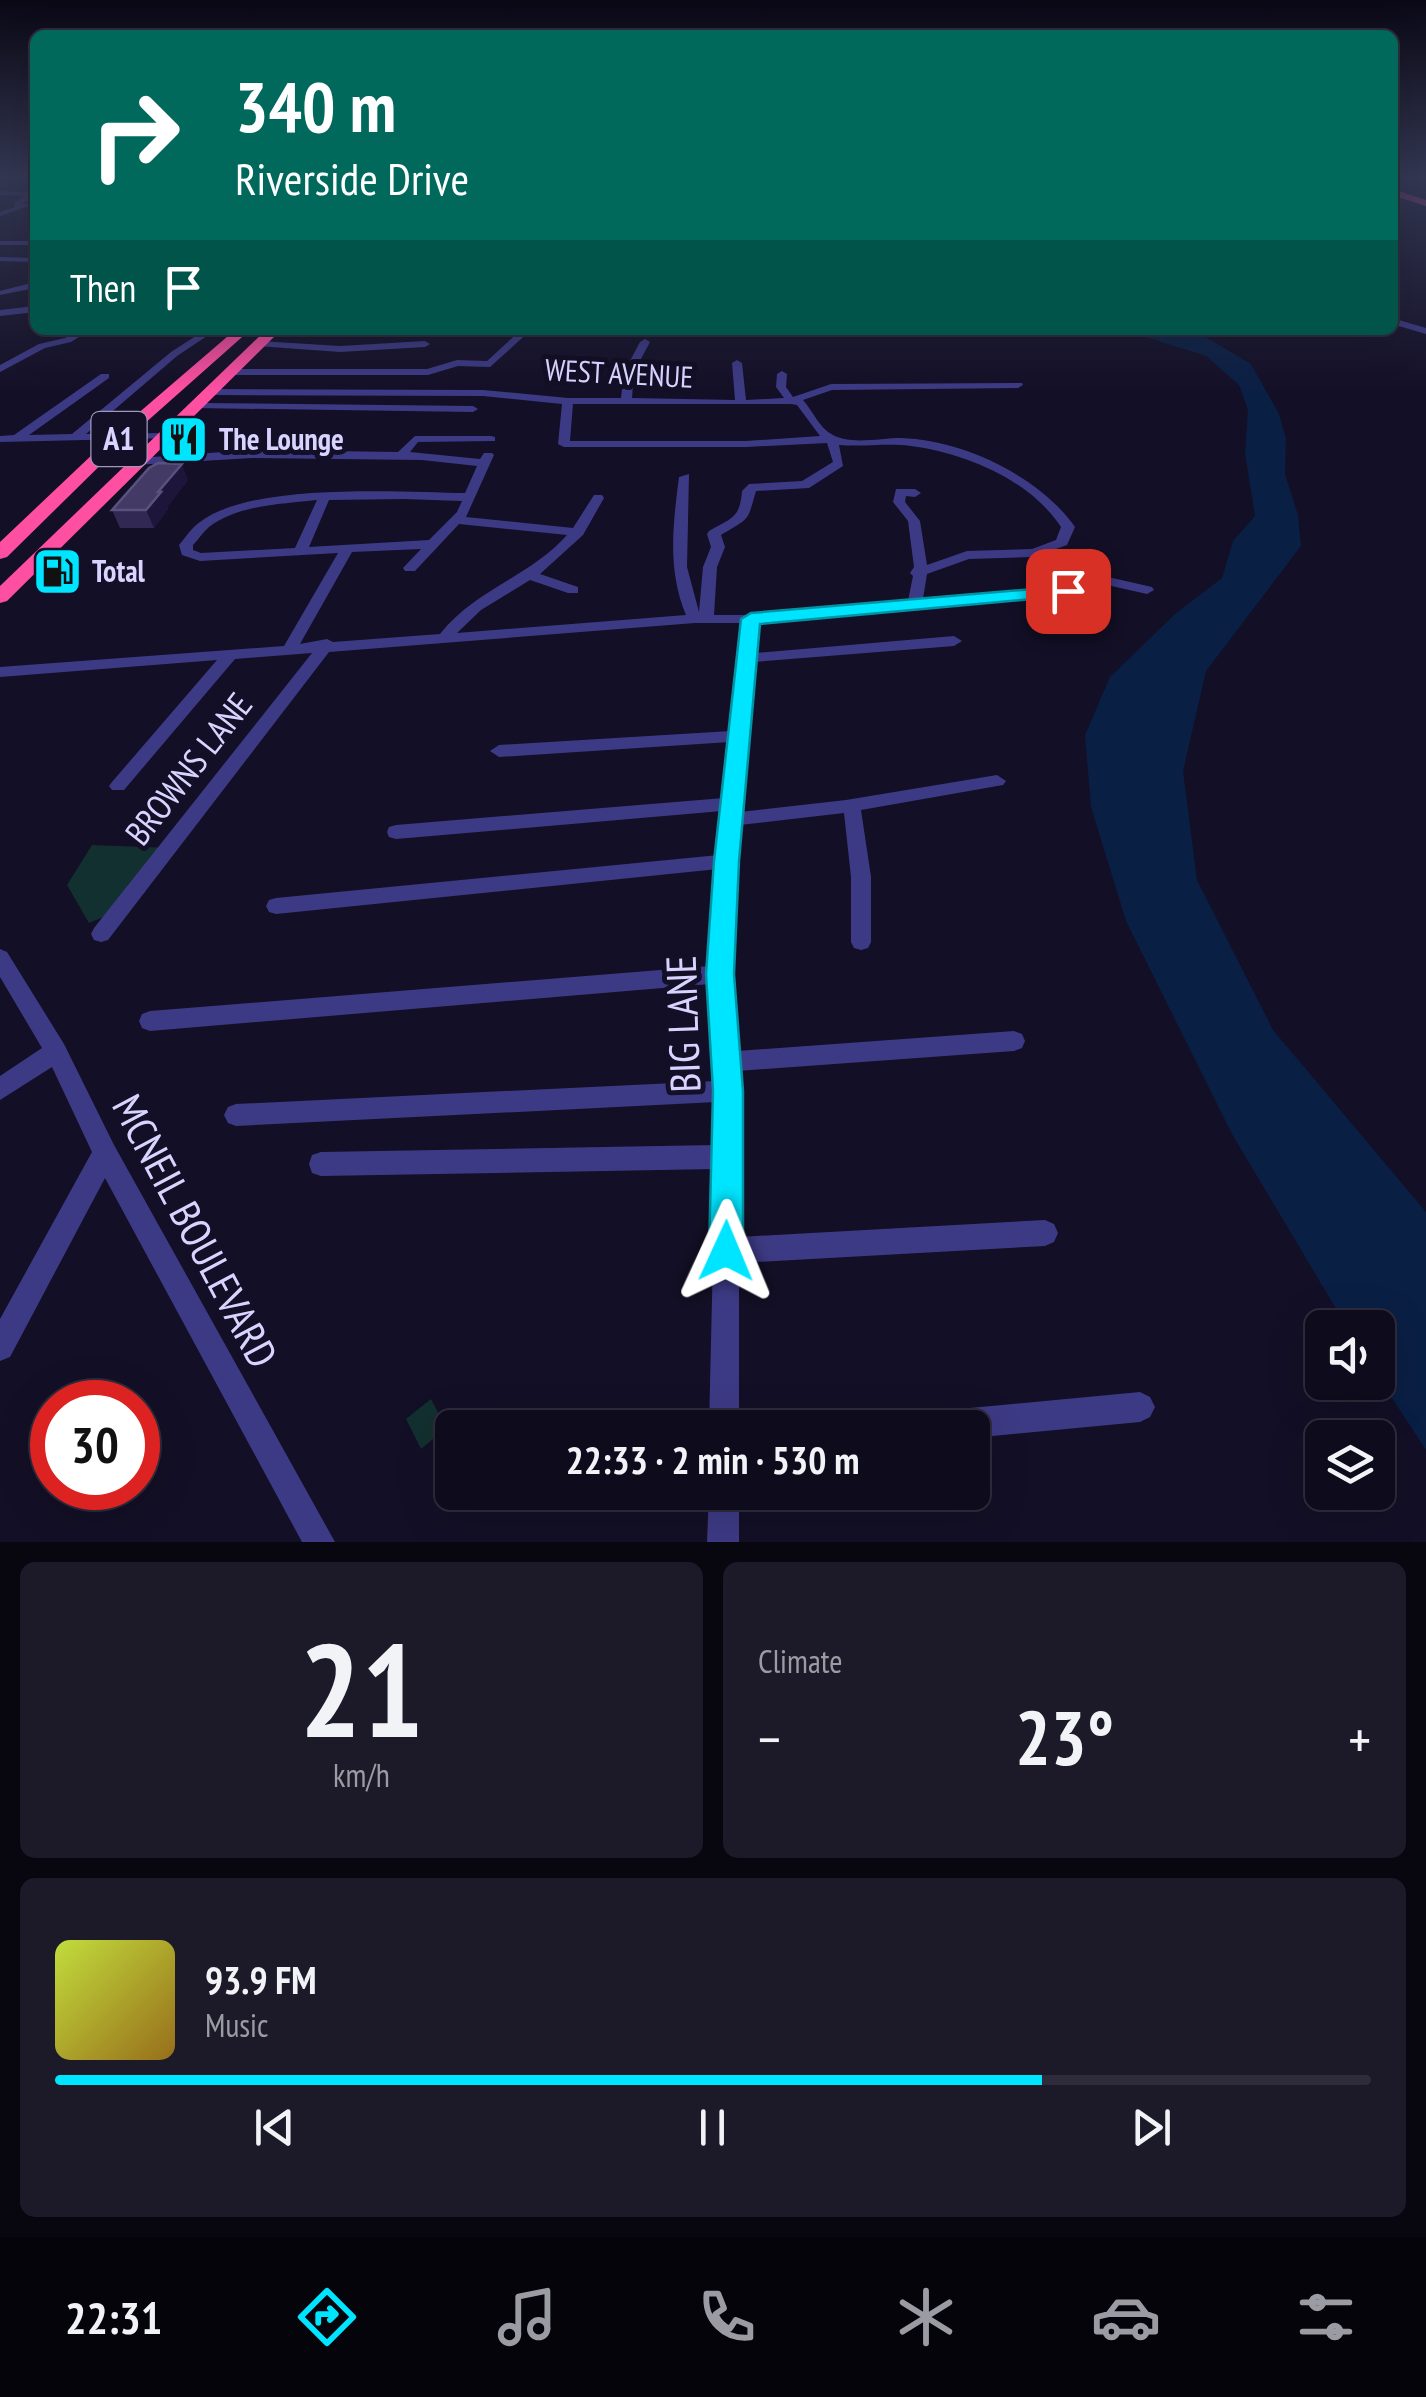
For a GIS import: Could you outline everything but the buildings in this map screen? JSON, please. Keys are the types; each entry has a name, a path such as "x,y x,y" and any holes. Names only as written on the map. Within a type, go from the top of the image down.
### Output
{"highway":[{"name":"A1","path":"0,554 120,437 237,335"},
{"name":"A1","path":"0,597 215,392 269,335"}],"street":[{"path":"0,259 30,260"},
{"path":"0,293 30,286"},
{"path":"0,313 30,309"},
{"path":"1398,323 1426,330"},
{"path":"0,369 42,346 76,335"},
{"path":"74,438 174,354 204,335"},
{"path":"232,372 428,372 457,363 490,364 521,335"},
{"path":"307,346 338,342"},
{"path":"626,403 629,372 645,342"},
{"path":"260,344 340,349 425,344"},
{"path":"737,362 741,403"},
{"path":"700,619 710,567 718,548 714,534 742,517 747,509 745,498 753,488 805,485 838,463 832,439 801,404 791,402 781,387 782,374"},
{"path":"16,439 105,376"},
{"name":"WEST AVENUE","path":"215,392 484,393 568,402 741,403 791,402 831,387 1018,386"},
{"path":"568,402 564,444 746,444 832,439 928,446 1026,483 1060,511 1068,527 1062,542 1034,553 967,555 917,574"},
{"path":"198,406 472,409"},
{"path":"0,439 166,436"},
{"path":"400,456 415,439 491,439"},
{"path":"138,462 227,454 486,459 457,520 410,568"},
{"path":"685,477 678,562 685,600 700,619"},
{"path":"915,493 900,492 899,502 914,520 921,567 915,604"},
{"path":"431,544 200,557 188,552 186,545 212,518 268,499 471,496"},
{"path":"300,551 324,498"},
{"path":"445,638 459,616 529,575 572,542 598,498"},
{"path":"457,520 578,532"},
{"path":"289,650 348,548"},
{"path":"1034,553 1072,573 1148,590"},
{"path":"529,575 573,590"},
{"path":"0,672 328,644 700,619 751,619 1068,591"},
{"name":"BIG LANE","path":"724,1410 728,1091 720,974 731,811 750,658 751,619"},
{"path":"750,658 954,641"},
{"name":"BROWNS LANE","path":"102,934 328,644"},
{"path":"118,786 230,655"},
{"path":"499,751 738,736"},
{"path":"396,832 731,811 852,808 919,794 960,792 997,780"},
{"path":"852,808 861,877 861,942"},
{"path":"276,906 727,861"},
{"name":"MCNEIL BOULEVARD","path":"0,958 56,1051 105,1153 319,1542"},
{"path":"150,1021 720,974"},
{"path":"726,1062 1014,1041"},
{"path":"0,1089 56,1051"},
{"path":"236,1115 728,1091"},
{"path":"0,1347 105,1153"},
{"path":"322,1164 728,1157"},
{"path":"726,1251 1045,1233"},
{"path":"990,1421 1140,1407"},
{"path":"723,1542 724,1510"}],"green space":[{"path":"92,845 172,848 127,907 89,923 67,885"},
{"path":"431,1399 437,1410 435,1437 421,1449 406,1419"}],"water":[{"path":"1140,335 1202,335 1251,364 1279,414 1286,439 1285,474 1298,515 1301,546 1206,671 1183,771 1197,880 1273,1030 1426,1212 1426,1450 1393,1400 1395,1310 1337,1310 1232,1134 1126,921 1091,807 1085,735 1110,677 1175,614 1222,578 1233,541 1255,516 1245,453 1248,410 1239,385 1206,356"}],"place":[{"name":"The Lounge","path":"184,440"},
{"name":"Total","path":"57,572"}],"route":[{"path":"726,1251 728,1091 720,974 751,619 1068,591"}]}
